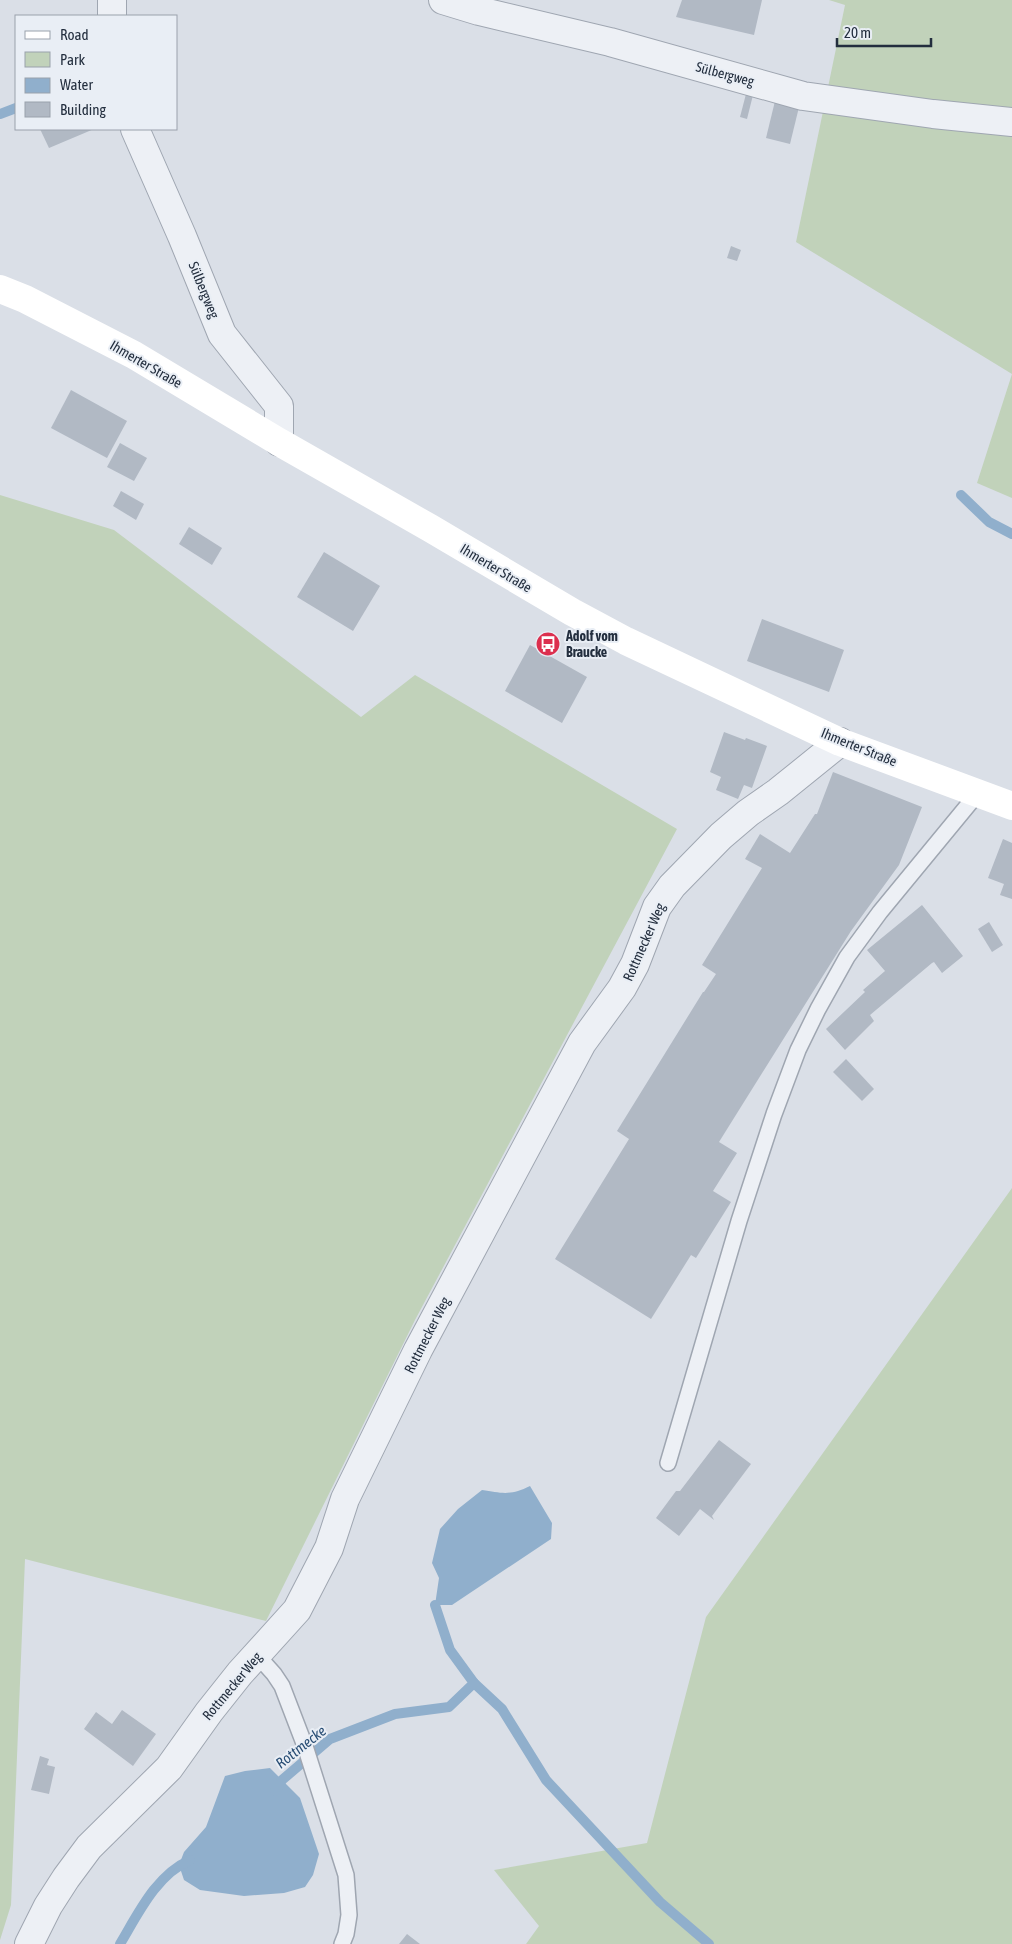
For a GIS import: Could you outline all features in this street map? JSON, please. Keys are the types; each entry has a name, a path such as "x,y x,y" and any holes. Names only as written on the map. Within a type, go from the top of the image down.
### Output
{"main road":[{"name":"Ihmerter Straße","path":"0,289 25,299 134,355 279,442 572,612 626,641 840,742 1012,806"}],"street":[{"path":"112,0 112,15"},
{"name":"Sülbergweg","path":"443,0 479,11 610,42 803,96 933,114 1012,122"},
{"name":"Sülbergweg","path":"134,130 182,236 222,334 279,406 279,442"},
{"name":"Rottmecker Weg","path":"29,1944 48,1906 89,1847 169,1768 209,1712 297,1610 329,1548 345,1499 418,1350 582,1043 622,988 635,964 657,907 672,886 721,836 840,742"}],"lane":[{"path":"668,1463 739,1220 774,1114 798,1050 847,957 880,912 978,793"},
{"path":"257,1656 274,1674 282,1686 305,1746 346,1875 349,1915 346,1934 342,1944"}],"green space":[{"path":"829,0 1012,0 1012,374 796,242 845,5"},
{"path":"1012,374 1012,498 977,483"},
{"path":"0,495 114,530 361,717 415,675 677,829 415,1320 266,1621 25,1559 11,1905 0,1940"},
{"path":"1012,1188 1012,1944 526,1944 539,1926 494,1870 647,1843 706,1617"}],"water":[{"path":"530,1486 552,1523 551,1539 452,1605 435,1605 439,1578 432,1563 440,1529 458,1509 482,1490 501,1493"},
{"path":"270,1768 300,1798 319,1854 313,1875 305,1887 284,1893 244,1896 200,1890 184,1880 179,1865 184,1852 206,1827 225,1776"}],"building":[{"path":"682,0 762,0 754,35 676,17"},
{"path":"746,94 753,95 747,119 740,117"},
{"path":"775,101 799,107 790,144 766,138"},
{"path":"40,130 92,130 49,148"},
{"path":"731,246 741,250 737,261 727,258"},
{"path":"71,390 127,421 107,458 51,428"},
{"path":"120,443 147,458 134,481 107,467"},
{"path":"121,491 144,504 136,520 113,506"},
{"path":"189,527 222,548 212,565 179,544"},
{"path":"324,552 380,586 353,631 297,597"},
{"path":"762,619 844,650 829,692 747,661"},
{"path":"530,645 587,677 562,723 505,691"},
{"path":"724,732 767,746 752,788 744,785 738,799 716,790 721,777 710,772"},
{"path":"833,772 922,807 899,865 851,931 719,1142 737,1153 713,1191 731,1202 696,1258 691,1255 651,1319 555,1259 629,1139 617,1131 716,974 702,965 762,868 745,859 760,834 790,853 815,814 817,814"},
{"path":"1003,839 1012,843 1012,899 1000,895 1004,884 988,878"},
{"path":"922,905 963,956 942,973 934,962 932,963 870,1015 874,1021 845,1050 826,1029 865,992 863,990 885,971 867,950"},
{"path":"989,922 1003,945 992,952 978,929"},
{"path":"846,1059 874,1089 862,1101 833,1072"},
{"path":"719,1440 751,1464 712,1516 714,1520 700,1509 679,1536 656,1518 676,1491 680,1491"},
{"path":"122,1710 156,1734 133,1766 84,1729 96,1712 112,1724"},
{"path":"40,1756 49,1759 47,1765 55,1767 49,1794 31,1790"},
{"path":"407,1934 420,1944 399,1944"}],"waterway":[{"path":"0,114 15,108"},
{"path":"961,495 989,522 1012,534"},
{"name":"Rottmecke","path":"275,1791 282,1780 330,1739 395,1714 449,1707 474,1683 450,1650 435,1605"},
{"path":"474,1683 502,1709 546,1780 660,1902 709,1944"},
{"name":"Rottmecke","path":"120,1944 141,1908 158,1885 167,1875 190,1860"}],"place":[{"name":"Adolf vom Braucke","path":"548,644"}]}
